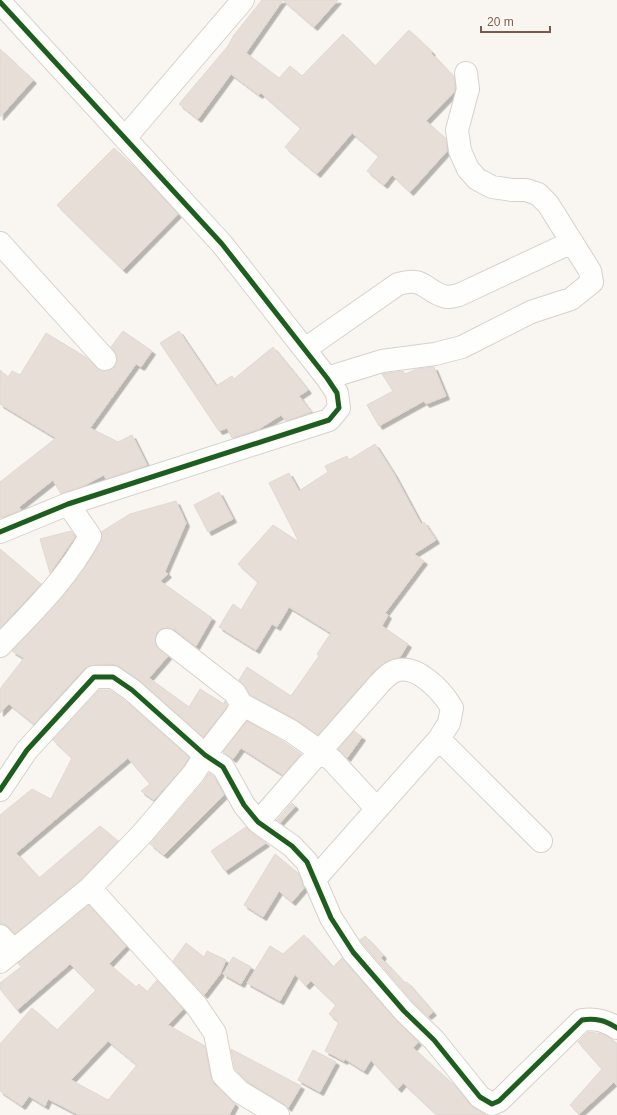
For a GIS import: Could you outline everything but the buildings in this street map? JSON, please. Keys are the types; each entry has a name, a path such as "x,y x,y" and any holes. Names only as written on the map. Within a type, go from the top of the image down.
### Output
{"street":[{"path":"126,138 244,0"},
{"path":"0,2 222,244 327,378 337,394 339,408 329,420 68,504 0,532"},
{"path":"327,378 382,360 435,354 462,347 531,312 571,299 592,282 590,271 548,204 538,194 526,190 512,190 492,187 477,179 468,169 460,151 457,130 468,90 466,73"},
{"path":"304,349 398,284 409,280 421,283 447,297 459,295 572,242"},
{"path":"0,243 105,359"},
{"path":"0,646 57,586 79,556 90,536 68,504"},
{"path":"167,640 235,693 241,704 280,724 332,760 377,810"},
{"path":"258,822 379,684 393,672 406,669 420,674 446,697 452,708 449,723 439,739 314,880"},
{"path":"0,790 27,750 94,677 113,677 132,690 205,755 224,767 244,804 258,822 292,846 307,862 331,918 353,952 404,1011 434,1040 480,1096 486,1109 498,1100 582,1020 595,1018 609,1022 617,1028"},
{"path":"5,950 90,888 142,834 194,773 205,755 237,714 241,704"},
{"path":"439,739 541,841"},
{"path":"90,888 196,1005 215,1033 223,1075 240,1092 278,1115"}],"cycle path":[{"path":"0,2 222,244 327,378 337,393 339,408 329,420 68,504 0,532"},
{"path":"0,790 27,750 94,677 113,677 132,690 205,755 223,767 244,805 258,822 292,846 307,862 331,918 353,952 404,1011 434,1040 480,1097 492,1104 499,1101 582,1020 600,1020 617,1028"}]}
